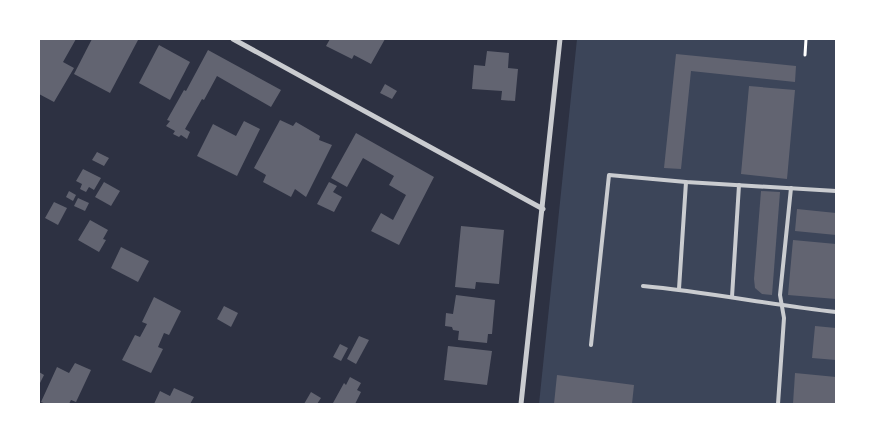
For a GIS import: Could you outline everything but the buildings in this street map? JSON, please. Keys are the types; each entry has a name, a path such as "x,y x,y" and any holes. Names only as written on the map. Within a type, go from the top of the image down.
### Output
{"street":[{"path":"233,39 543,208"},
{"path":"521,404 560,39"}],"lane":[{"path":"591,346 609,175 836,192"},
{"path":"679,289 686,182"},
{"path":"732,297 739,185"},
{"path":"778,404 784,318 780,295 791,188"},
{"path":"644,286 679,289 782,306 836,312"}],"path":[{"path":"805,54 806,39"}],"shaded area":[{"path":"577,39 836,39 836,404 539,404"}]}
